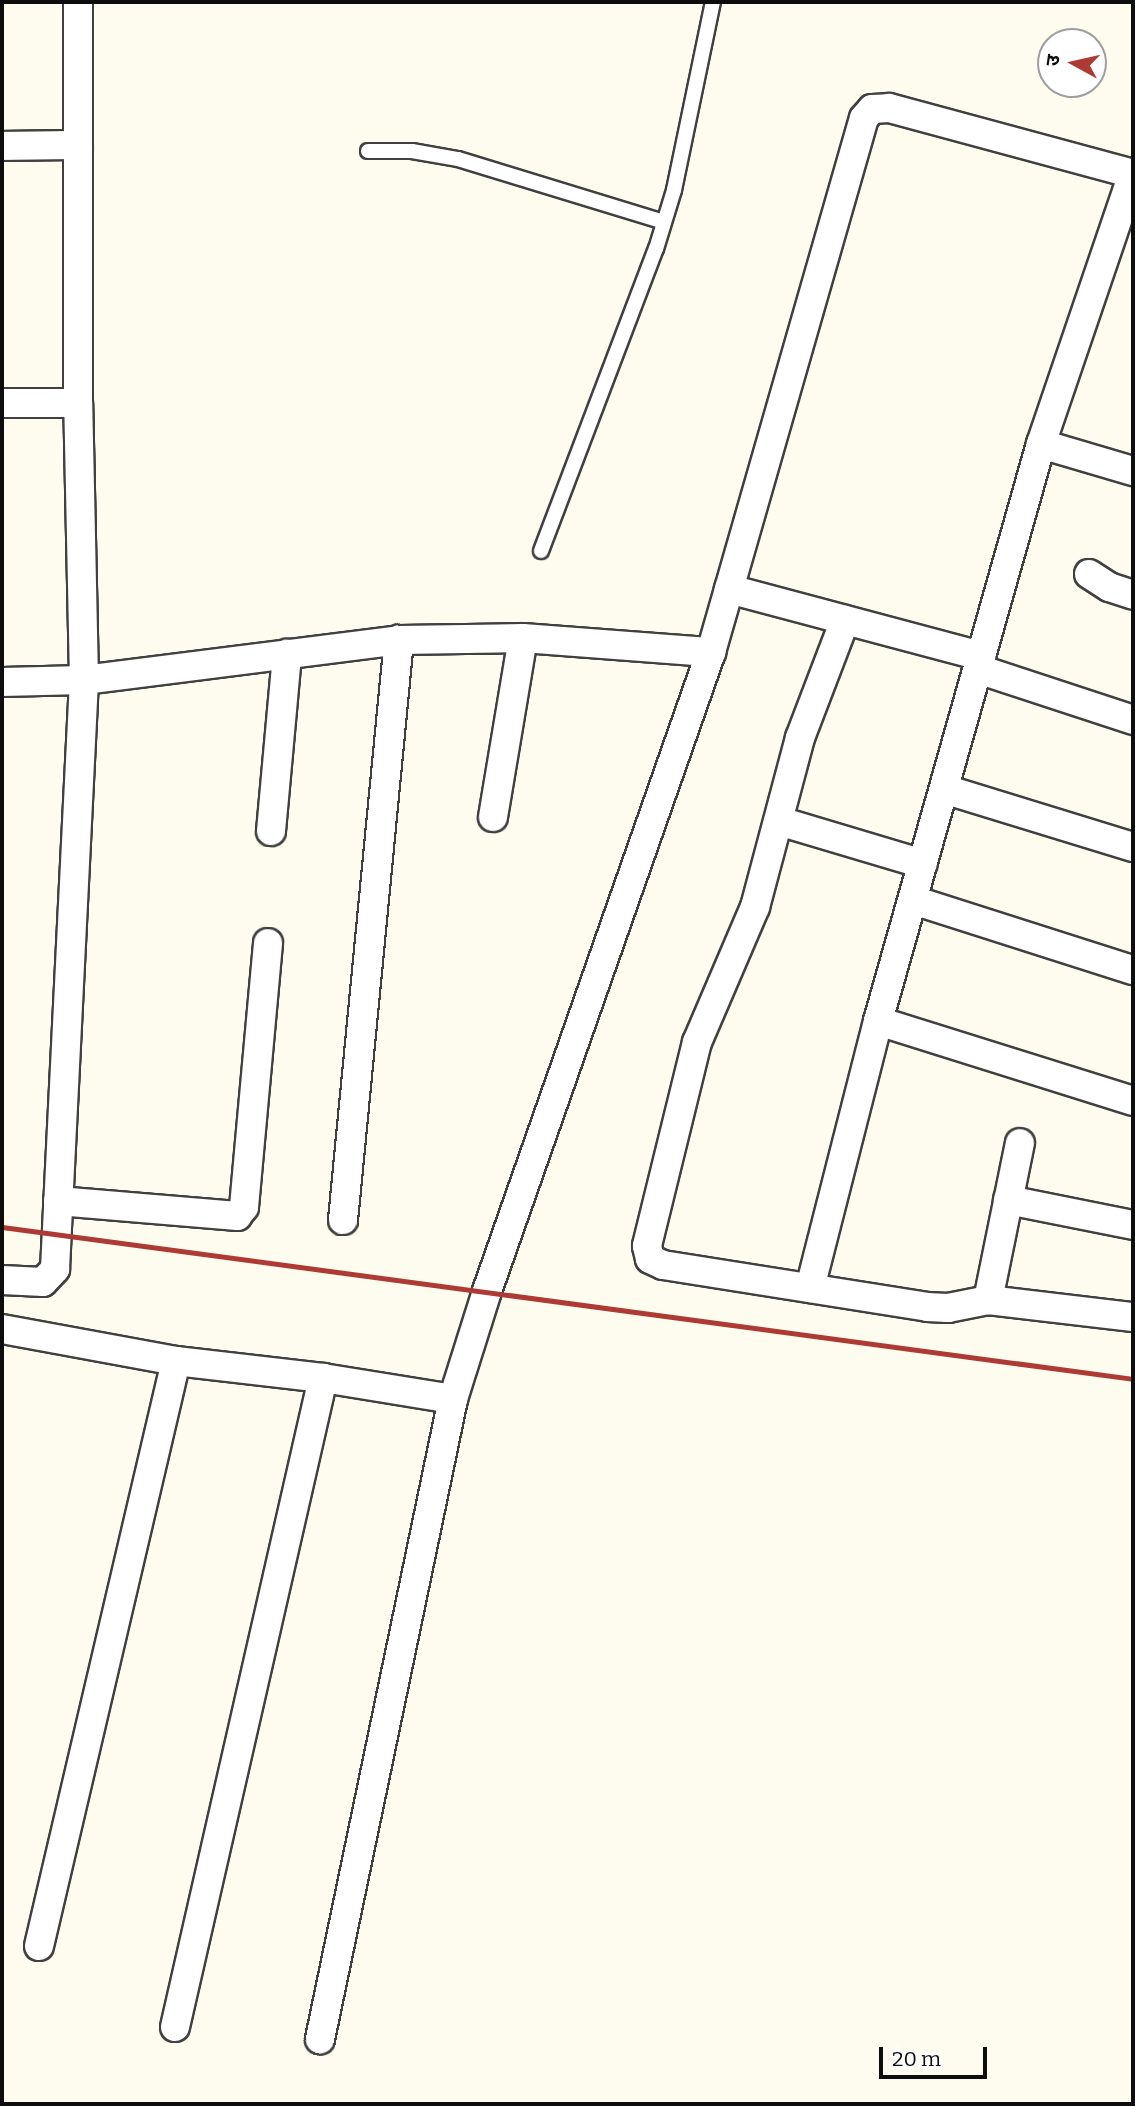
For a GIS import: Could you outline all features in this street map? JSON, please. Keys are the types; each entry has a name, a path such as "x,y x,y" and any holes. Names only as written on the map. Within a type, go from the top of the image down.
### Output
{"street":[{"path":"2,1280 43,1282 55,1269 84,680 78,402 78,2"},
{"path":"320,2039 453,1399 711,652 864,118 872,109 889,108 1133,174 1041,444 878,1021 810,1288"},
{"path":"2,146 78,145"},
{"path":"2,403 78,402"},
{"path":"1041,444 1133,471"},
{"path":"1089,574 1103,584 1133,595"},
{"path":"729,589 845,620 980,663 1133,720"},
{"path":"845,620 800,738 755,907 697,1042 647,1247 650,1259 663,1265 927,1307 948,1308 988,1300 1133,1317"},
{"path":"2,682 84,680 399,640 523,638 711,652"},
{"path":"493,817 523,638"},
{"path":"344,1220 399,640"},
{"path":"271,831 286,654"},
{"path":"944,789 1133,847"},
{"path":"779,821 923,864"},
{"path":"913,900 1133,970"},
{"path":"58,1201 237,1216 244,1207 268,943"},
{"path":"878,1021 1133,1101"},
{"path":"988,1300 1020,1143"},
{"path":"1008,1200 1133,1224"},
{"path":"2,1329 176,1361 323,1378 453,1399"},
{"path":"39,1946 176,1361"},
{"path":"174,2027 323,1378"}],"lane":[{"path":"541,551 664,222 674,190 713,2"},
{"path":"368,152 412,151 458,159 664,222"}],"railway":[{"path":"2,1227 1133,1379"}]}
